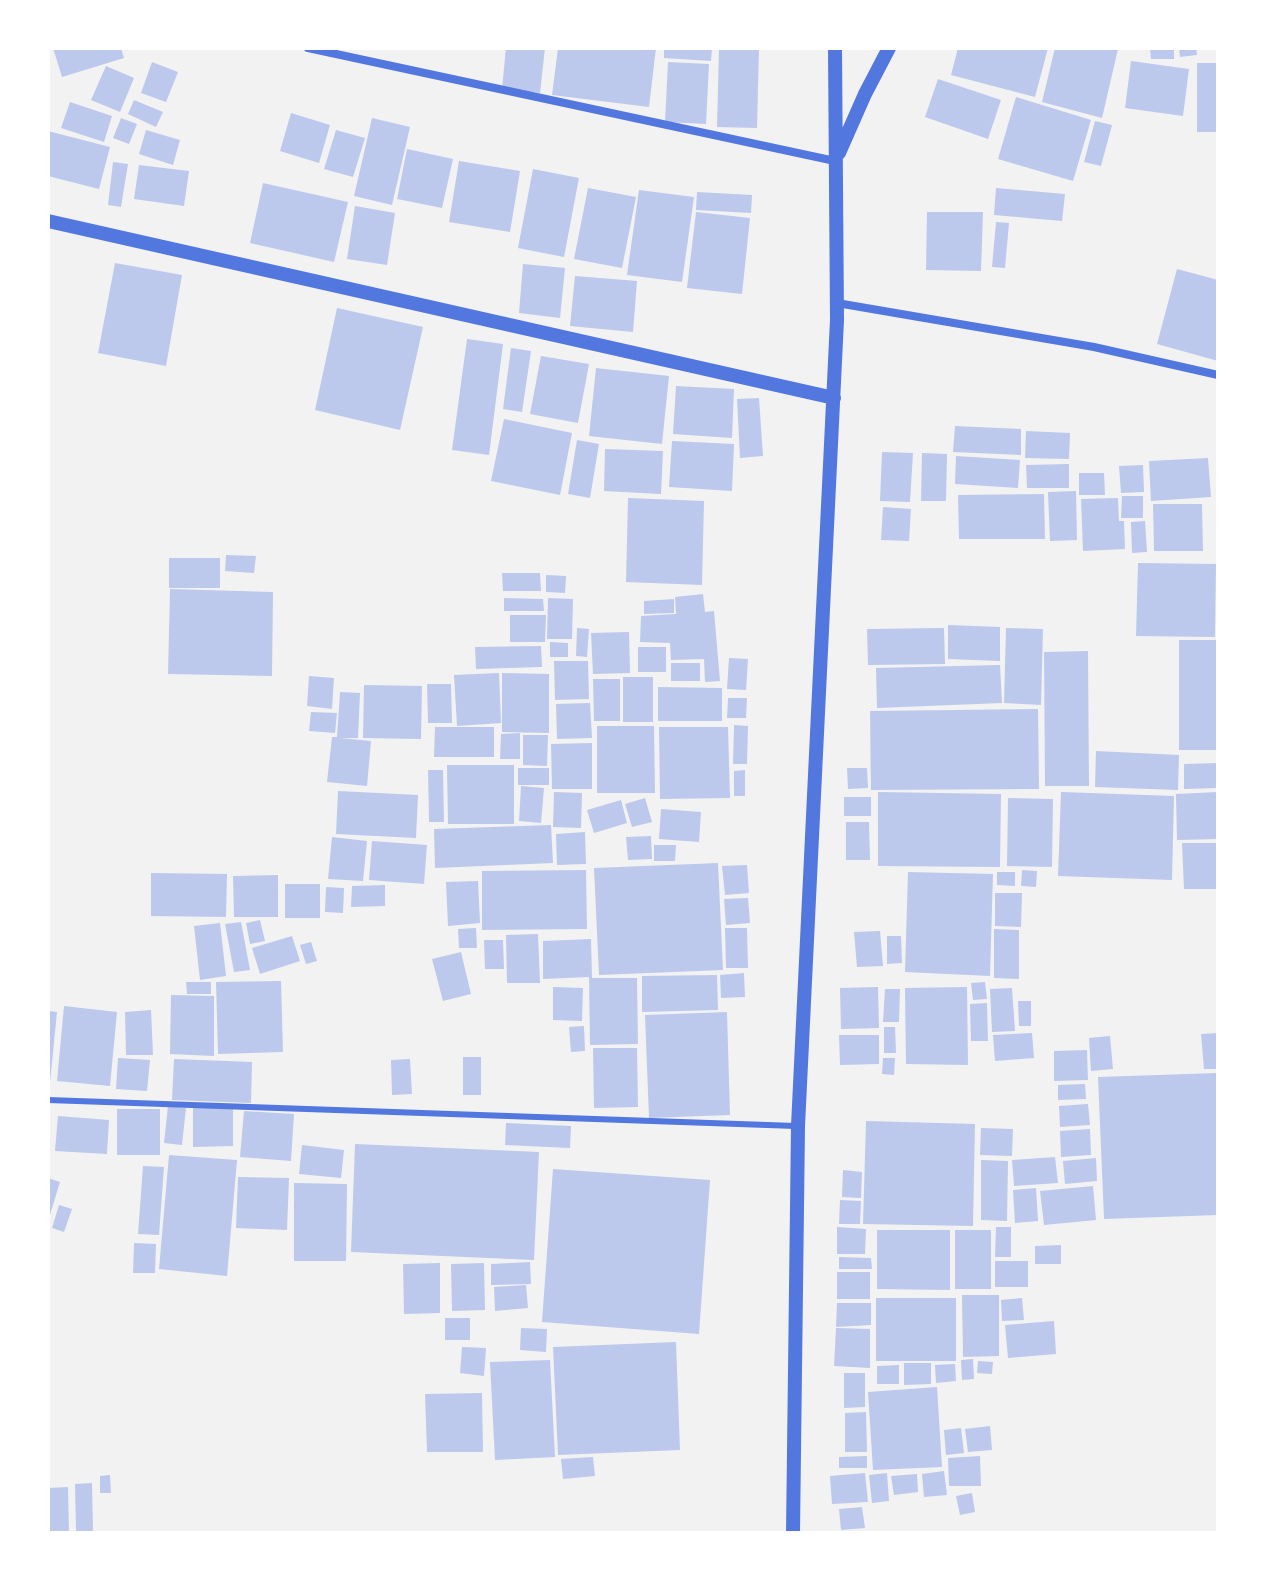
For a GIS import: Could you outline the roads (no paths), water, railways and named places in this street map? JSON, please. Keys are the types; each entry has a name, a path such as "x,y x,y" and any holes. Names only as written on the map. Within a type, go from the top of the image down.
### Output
{"street":[{"path":"308,48 835,161"},
{"path":"793,1533 798,1126 837,303 835,48"},
{"path":"835,161 889,48"},
{"path":"48,221 834,398"},
{"path":"837,303 1094,347 1218,375"}],"lane":[{"path":"48,1100 798,1126"}]}
